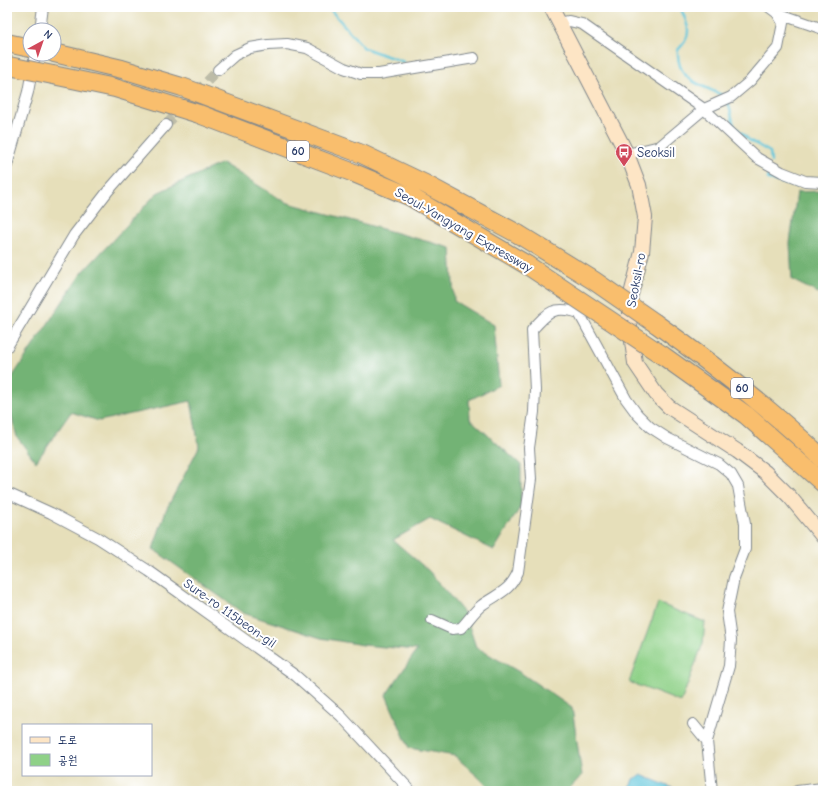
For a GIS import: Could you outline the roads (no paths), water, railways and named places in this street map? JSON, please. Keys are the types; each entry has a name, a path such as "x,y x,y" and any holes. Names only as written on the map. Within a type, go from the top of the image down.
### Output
{"highway":[{"path":"10,44 22,46"},
{"name":"Seoul-Yangyang Expressway","path":"62,55 122,69 182,87 362,154 425,184 518,234 593,280 708,360 796,433 823,459"},
{"name":"Seoul-Yangyang Expressway","path":"8,66 115,88 199,114 354,173 410,197 527,265 662,355 746,415 823,483"}],"main road":[{"name":"Seoksil-ro","path":"551,7 627,154 639,185 645,217 642,252 629,302 629,320 635,363 656,394 669,407 737,451 765,472 790,497 823,537"}],"street":[{"path":"41,22 43,7"},
{"path":"776,9 823,29"},
{"path":"627,154 660,146 704,109 731,97 750,81 778,48 783,23 776,9"},
{"path":"559,23 569,21 582,24 704,109 757,158 782,172 805,181 823,182"},
{"path":"218,70 235,55 250,48 268,44 287,44 307,48 344,68 361,74 379,74 474,58"},
{"path":"7,165 28,92 34,62"},
{"path":"7,347 74,235 108,191 166,125"},
{"path":"432,620 452,629 461,628 482,606 504,593 513,584 516,578 523,544 531,479 529,448 534,412 535,390 532,330 547,314 555,310 567,309 579,313 601,311 622,322 629,320"},
{"path":"579,313 626,399 637,414 650,427 667,438 719,464 731,474 738,486 745,524 745,549 734,578 727,612 731,640 729,666 707,741 712,791"},
{"name":"Sure-ro 115beon-gil","path":"7,493 51,513 98,538 149,571 296,676 341,716 411,791"},
{"path":"693,724 707,741"},
{"path":"797,791 823,788"}],"water":[{"path":"641,775 680,791 629,791 633,779"}],"waterway":[{"path":"328,7 364,48 404,62"},
{"path":"680,7 688,29 686,39 678,50 678,60 681,68 685,75 697,84 722,95"},
{"path":"728,101 734,126 749,140 770,152 771,162"},
{"path":"769,171 768,179 797,186"}],"tunnel":[{"path":"166,125 218,70"}],"place":[{"name":"Seoksil","path":"624,167"}]}
